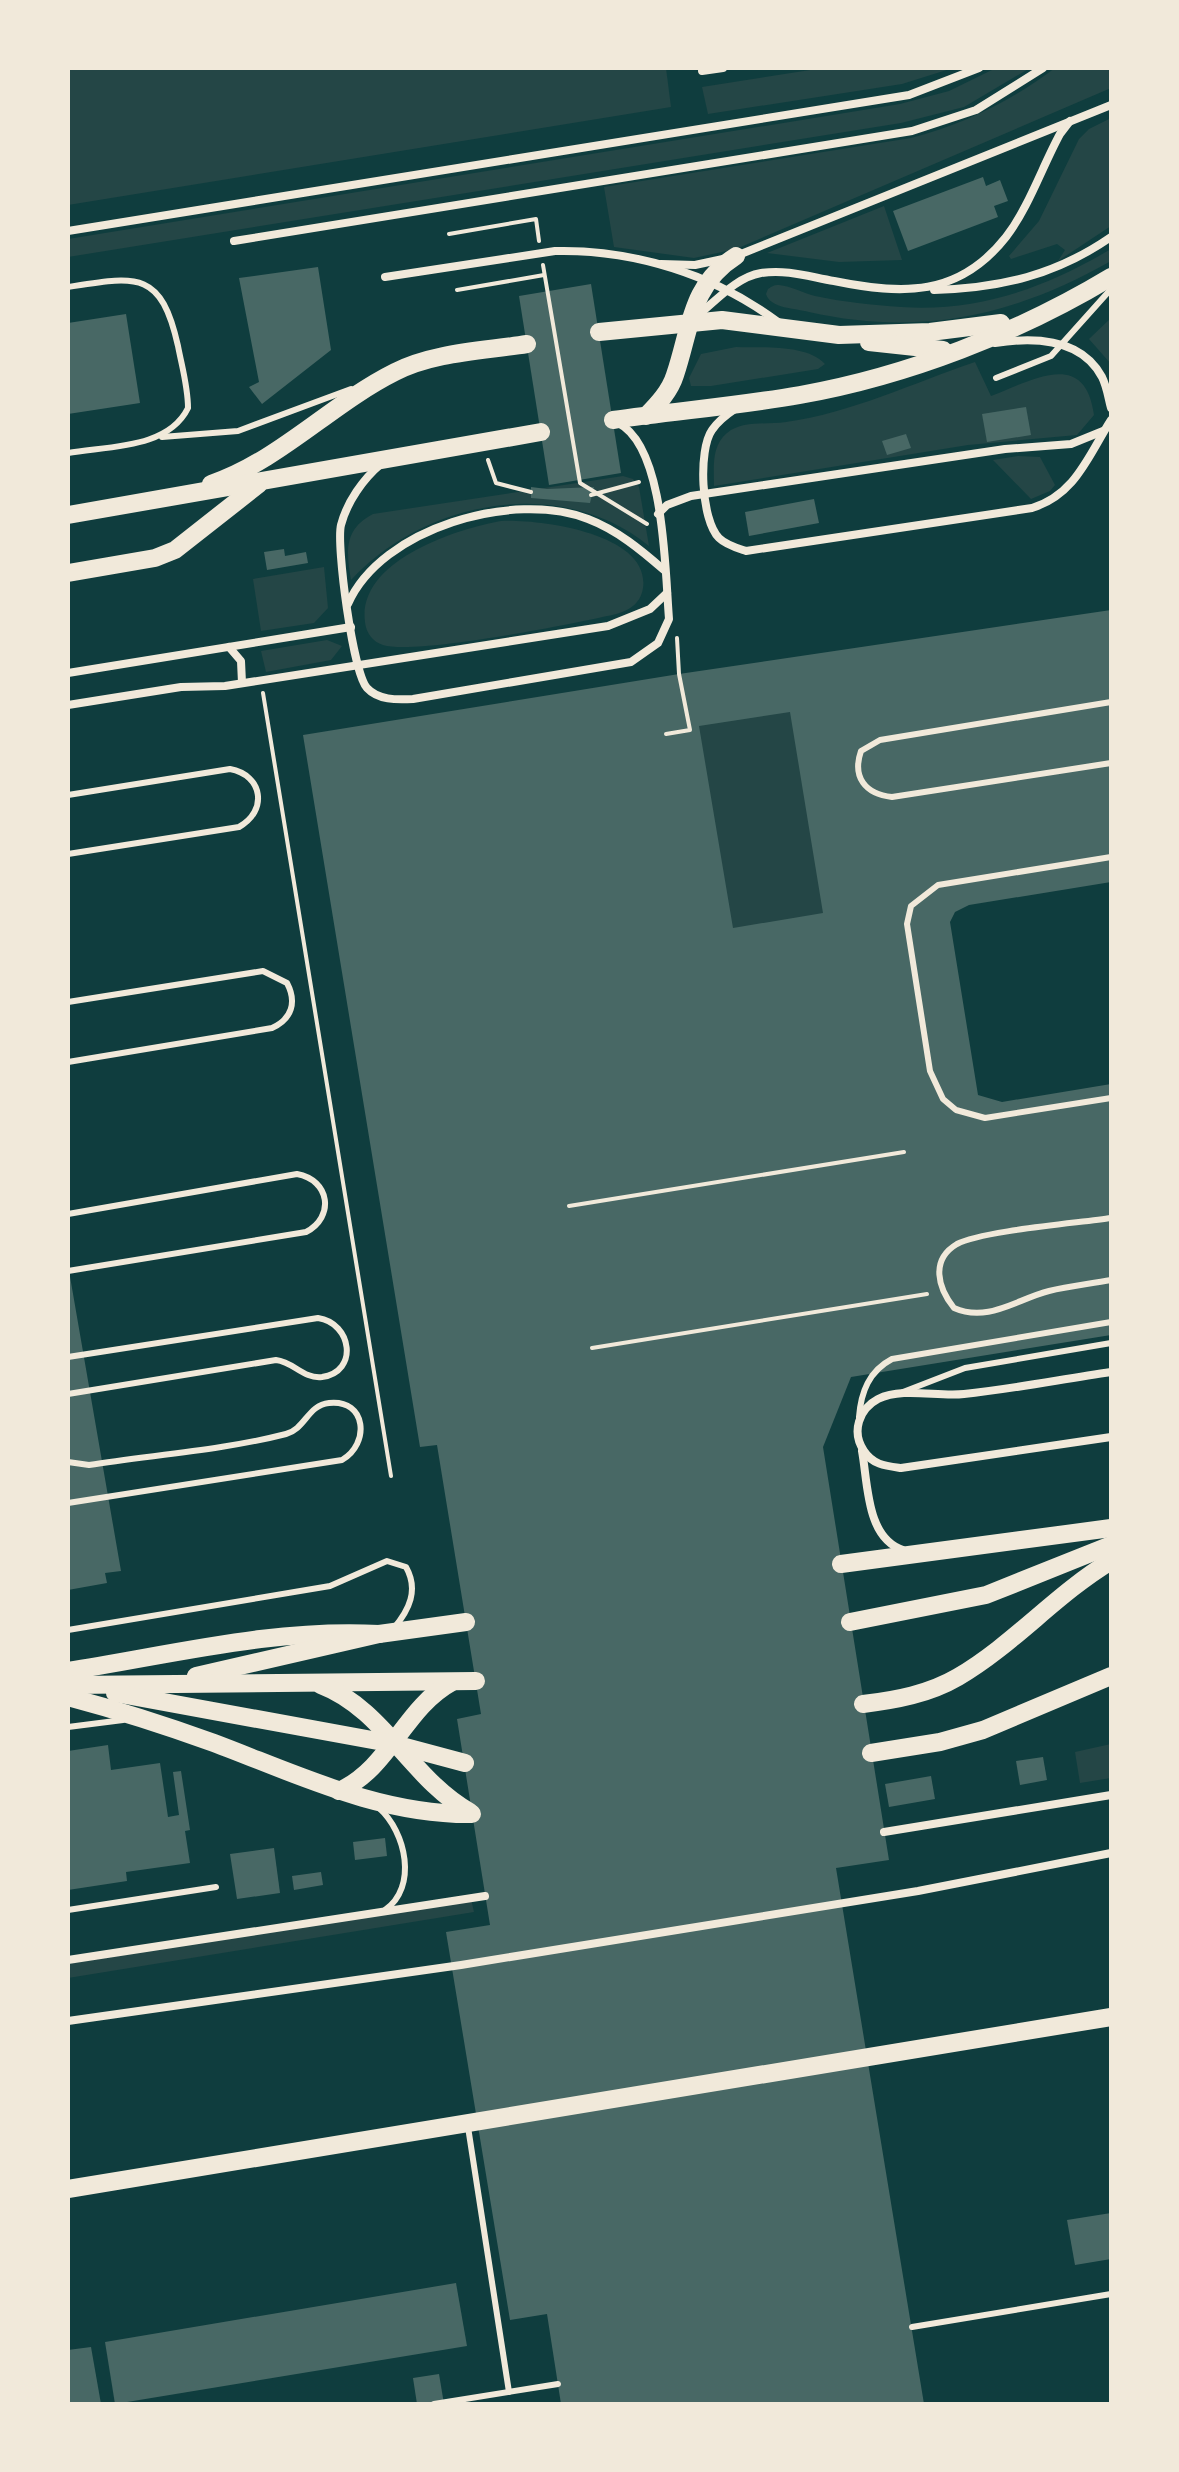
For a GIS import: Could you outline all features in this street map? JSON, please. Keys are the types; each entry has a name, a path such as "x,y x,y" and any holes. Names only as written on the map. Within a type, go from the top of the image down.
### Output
{"main road":[{"path":"646,416 675,376 689,322 706,281 736,256"},
{"path":"613,420 745,404 847,385 959,350 1111,277"},
{"path":"839,335 980,328 1034,316"},
{"path":"599,332 722,320 839,335 889,347 959,350"},
{"path":"167,500 241,471 394,372 433,359 527,344"},
{"path":"68,515 541,432"},
{"path":"68,573 155,558 175,550 261,482"},
{"path":"841,1564 1111,1528"},
{"path":"850,1622 986,1595 1111,1545"},
{"path":"863,1704 896,1700 957,1677 1085,1577 1111,1561"},
{"path":"162,1684 385,1633 466,1622"},
{"path":"69,1684 264,1640 349,1632 385,1633"},
{"path":"871,1753 940,1742 983,1730 1111,1676"},
{"path":"339,1791 358,1782 394,1744 425,1703 454,1681"},
{"path":"69,1684 476,1681"},
{"path":"69,1684 173,1729 366,1800 423,1812 472,1814 447,1800 424,1779 348,1698 312,1682"},
{"path":"69,1684 394,1744 465,1763"},
{"path":"68,2189 1111,2017"}],"street":[{"path":"702,71 723,68"},
{"path":"68,231 909,95 979,68"},
{"path":"234,241 912,131 976,110 1043,68"},
{"path":"385,277 555,251 605,253 661,264 695,265 736,256 1111,105"},
{"path":"913,291 946,284 967,273 997,247 1014,225 1060,134 1070,121"},
{"path":"689,322 727,291 759,273 783,272 913,291 971,289 1033,278 1059,269 1111,237"},
{"path":"661,264 727,291 785,327"},
{"path":"959,350 1016,340 1064,344 1094,365 1102,378 1111,408"},
{"path":"745,404 725,415 703,450 705,494 713,530 719,539 746,551 1017,510 1054,501 1070,487 1111,420"},
{"path":"392,457 368,476 346,510 340,528 347,606 358,665 368,690 396,700 616,666 642,657 658,643 669,619 653,479 638,440 629,428 613,420"},
{"path":"658,514 676,501 705,494 1005,449 1071,444 1104,430"},
{"path":"347,606 356,586 391,552 442,526 500,512 543,510 587,518 630,542 664,570"},
{"path":"68,705 181,687 206,688 242,683 624,623 650,609 667,593"},
{"path":"68,673 351,627"},
{"path":"229,647 243,668 242,683"},
{"path":"916,1554 890,1544 876,1525 859,1417 880,1399 896,1395 960,1395 1111,1372"},
{"path":"862,1449 874,1462 901,1468 1111,1437"},
{"path":"884,1832 1111,1795"},
{"path":"68,2021 509,1958 918,1891 1111,1853"},
{"path":"68,1960 485,1896"}],"lane":[{"path":"68,287 117,280 142,284 167,304 188,408 174,428 159,438"},
{"path":"996,378 1051,356 1111,289"},
{"path":"68,453 159,438 210,435 255,426 394,372"},
{"path":"1111,702 880,740 861,751 857,762 861,782 868,789 892,797 1111,763"},
{"path":"68,795 230,769 239,771 254,782 260,799 254,816 239,827 68,854"},
{"path":"1111,857 938,885 911,906 907,924 930,1071 943,1099 956,1110 985,1118 1111,1098"},
{"path":"68,1002 263,971 272,972 287,983 293,1000 287,1017 272,1028 68,1062"},
{"path":"68,1214 297,1174 314,1180 326,1204 321,1221 306,1232 68,1271"},
{"path":"1111,1218 970,1239 947,1252 938,1274 941,1287 954,1308 975,1314 1001,1310 1050,1291 1111,1280"},
{"path":"68,1357 318,1318 336,1323 348,1347 347,1356 336,1371 318,1377 309,1376 286,1361 276,1360 68,1394"},
{"path":"859,1417 863,1391 869,1379 892,1359 1111,1322"},
{"path":"896,1395 965,1368 1111,1343"},
{"path":"68,1462 89,1465 289,1434 315,1408 333,1402 350,1408 361,1422 362,1432 357,1449 342,1460 68,1503"},
{"path":"68,1630 330,1586 387,1561 406,1567 413,1589 409,1607 385,1633"},
{"path":"68,1727 116,1720 173,1729"},
{"path":"366,1800 395,1825 405,1878 398,1898 382,1912"},
{"path":"68,1910 216,1887"},
{"path":"467,2122 509,2392"},
{"path":"912,2327 1111,2294"},
{"path":"434,2404 558,2384"}],"path":[{"path":"449,234 536,219 540,247"},
{"path":"542,261 580,483 659,531"},
{"path":"457,290 544,275"},
{"path":"485,441 496,483 531,492"},
{"path":"591,495 653,479"},
{"path":"666,734 690,730 679,674 677,629"},
{"path":"261,680 391,1476"},
{"path":"569,1206 904,1152"},
{"path":"592,1348 927,1294"}],"shaded area":[{"path":"68,68 666,68 671,107 68,205"},
{"path":"823,68 953,68 902,84 708,114 702,87"},
{"path":"996,68 1030,68 964,107 901,123 68,257 68,239 900,104 949,91"},
{"path":"1055,68 1111,68 1111,88 736,249 694,258 614,247 604,187 911,138 987,110"},
{"path":"1111,118 1111,226 1058,261 1065,250 1057,244 1011,259 1009,256 1039,221 1079,139 1089,129"},
{"path":"884,206 902,260 839,262 767,253"},
{"path":"1111,249 1111,261 1038,296 1002,308 928,321 850,319 784,307 773,303 766,294 768,289 779,285 815,296 858,303 930,308 957,306 1036,286"},
{"path":"1111,318 1111,364 1089,339"},
{"path":"736,347 796,350 825,364 818,369 711,386 691,386 689,378 701,354"},
{"path":"975,362 991,396 1040,377 1069,375 1080,382 1089,394 1094,415 1077,435 968,445 714,486 718,444 733,429 834,412"},
{"path":"1040,457 1055,485 1050,491 1031,499 993,460"},
{"path":"623,476 633,479 639,487 649,546 614,524 576,510 536,504 495,506 455,515 416,531 381,553 351,580 349,542 357,527 373,514"},
{"path":"501,521 564,527 611,542 629,554 641,569 641,595 630,608 613,615 527,632 426,646 400,647 376,642 365,622 367,600 377,582 393,565 436,540"},
{"path":"324,567 328,608 314,623 261,631 253,579"},
{"path":"327,640 342,646 331,660 266,672 261,651"},
{"path":"810,700 910,1309 763,1333 664,724"},
{"path":"1111,1744 1111,1778 1080,1783 1075,1752"},
{"path":"471,1899 474,1912 68,1978 68,1964"}],"building":[{"path":"983,177 986,186 1000,180 1008,201 994,206 998,217 908,251 893,211"},
{"path":"318,267 331,350 262,404 249,387 259,382 239,278"},
{"path":"591,284 621,473 549,485 519,296"},
{"path":"126,314 140,403 68,414 68,323"},
{"path":"1026,407 1031,435 987,442 982,414"},
{"path":"906,434 911,448 887,455 882,441"},
{"path":"531,487 594,487 590,503 531,498"},
{"path":"814,499 819,523 749,536 745,512"},
{"path":"284,549 285,556 306,552 308,563 267,570 264,552"},
{"path":"1111,610 1111,882 969,905 955,912 950,922 978,1095 1002,1102 1111,1084 1111,1335 851,1377 823,1447 889,1860 836,1868 924,2404 561,2404 547,2314 510,2320 446,1932 490,1925 457,1719 481,1714 437,1445 420,1447 303,735 679,674","holes":["790,712 823,913 733,928 699,726"]},
{"path":"68,1265 121,1571 105,1573 107,1583 68,1590"},
{"path":"108,1745 111,1770 160,1763 168,1817 179,1815 173,1772 181,1771 190,1830 185,1831 190,1863 126,1872 127,1881 68,1890 68,1751"},
{"path":"1043,1757 1047,1780 1020,1785 1016,1761"},
{"path":"931,1776 935,1799 889,1807 885,1784"},
{"path":"385,1838 387,1856 355,1860 353,1842"},
{"path":"274,1848 280,1893 237,1899 230,1854"},
{"path":"321,1872 323,1885 294,1890 292,1876"},
{"path":"1111,2213 1111,2259 1075,2265 1067,2220"},
{"path":"456,2283 467,2346 115,2404 105,2342"},
{"path":"91,2347 101,2404 68,2404 68,2350"},
{"path":"439,2374 444,2404 417,2404 413,2378"}]}
